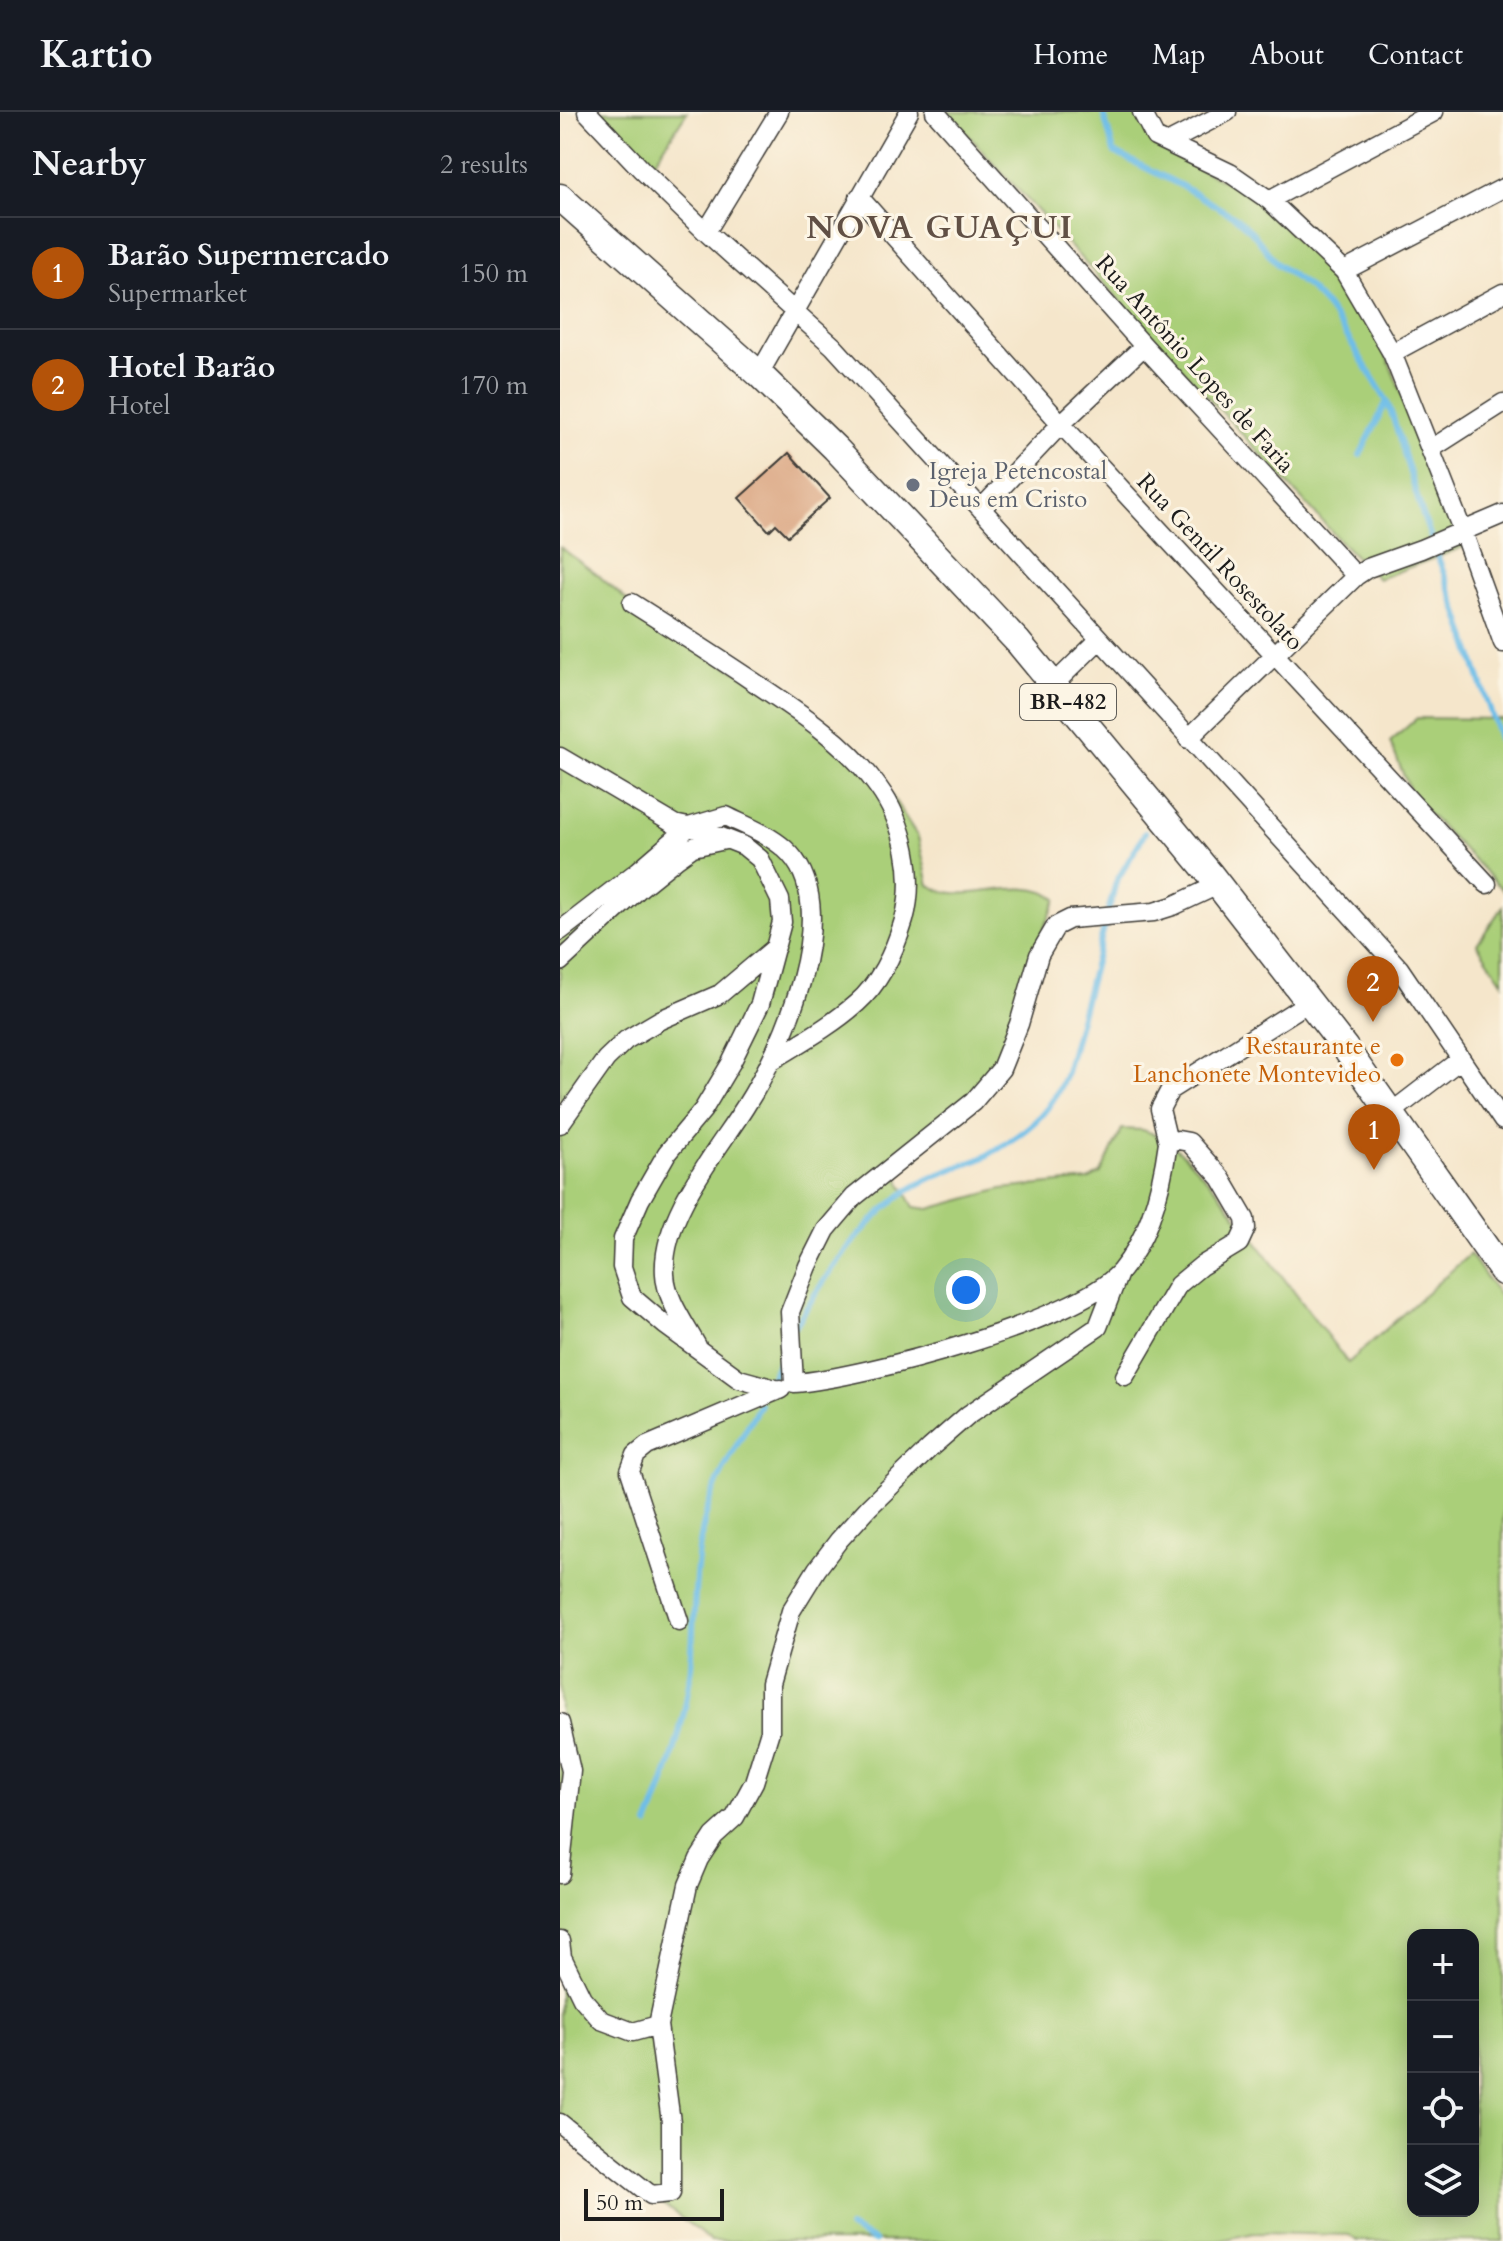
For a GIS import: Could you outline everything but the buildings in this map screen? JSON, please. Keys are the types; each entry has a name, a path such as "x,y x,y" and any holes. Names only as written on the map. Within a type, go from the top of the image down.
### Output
{"highway":[{"name":"BR-482","path":"560,197 759,374 835,448 969,588 1218,885 1392,1112 1503,1272"}],"street":[{"path":"587,112 706,232 833,346 1399,968 1503,1121"},
{"path":"706,232 779,112"},
{"path":"759,374 909,112"},
{"name":"Rua Antônio Lopes de Faria","path":"935,112 1144,346 1356,576"},
{"path":"1142,112 1155,137 1230,173 1269,200 1344,271 1392,353 1503,643"},
{"path":"1169,142 1227,112"},
{"path":"1269,200 1434,112"},
{"path":"1344,271 1503,188"},
{"name":"Rua Gentil Rosestolato","path":"859,197 1061,424 1487,884"},
{"path":"1392,353 1503,293"},
{"path":"981,509 1061,424 1144,346"},
{"path":"1431,449 1503,403"},
{"path":"1188,739 1356,576 1368,568 1503,514"},
{"path":"632,603 790,705 841,745 879,788 899,828 909,868 908,905 898,941 880,975 858,1003 771,1061"},
{"path":"1053,685 1099,640"},
{"path":"560,757 674,824 744,846 760,859 780,900 782,922 760,1004 731,1063 703,1110 667,1153 640,1200 623,1239 622,1267 632,1297 739,1379 787,1386"},
{"path":"560,931 689,827 726,816 786,850 804,877 811,915 804,979 790,1020 746,1106 689,1192 677,1216 668,1247 665,1274 671,1296 698,1348"},
{"path":"560,962 676,859 693,847 727,840"},
{"path":"787,1386 790,1312 826,1230 854,1197 973,1102 1001,1069 1019,1024 1039,955 1056,926 1070,919 1154,912 1218,885"},
{"path":"560,1124 606,1059 626,1040 660,1020 720,994 776,947"},
{"path":"560,2123 651,2195 671,2193 671,2122 658,2025 688,1885 699,1859 714,1836 735,1817 754,1782 770,1731 770,1684 791,1611 839,1540 930,1448 968,1415 1098,1327 1119,1273 1144,1235 1157,1198 1168,1142 1160,1109 1170,1090 1309,1002"},
{"path":"1392,1112 1461,1059"},
{"path":"1125,1376 1178,1285 1201,1266 1239,1243 1246,1228 1245,1219 1221,1178 1189,1142 1168,1142"},
{"path":"679,1621 630,1471 636,1455 647,1446 787,1386 878,1367 1021,1327 1089,1293 1119,1273"},
{"path":"560,1723 571,1771 560,1874"},
{"path":"560,1941 562,1957 582,1998 601,2020 633,2032 658,2025"}],"green space":[{"path":"592,112 687,112 649,170"},
{"path":"947,112 1137,112 1153,143 1163,151 1243,190 1282,224 1347,292 1379,338 1464,547 1378,579"},
{"path":"560,547 660,629 782,696 884,784 918,837 929,885 960,893 1032,889 1057,899 1038,942 1002,1051 971,1096 898,1169 900,1182 914,1207 929,1209 1002,1189 1088,1180 1101,1173 1122,1129 1143,1130 1162,1137 1183,1154 1217,1190 1348,1363 1470,1254 1503,1301 1503,2241 1357,2241 1349,2235 1254,2233 1218,2241 711,2241 560,2125"},
{"path":"1417,718 1503,719 1503,890 1413,798 1390,742"},
{"path":"1503,906 1503,983 1477,944"}],"waterway":[{"path":"1103,112 1114,152 1235,217 1252,232 1277,264 1308,287 1327,307 1347,336 1387,401 1503,750"},
{"path":"1360,455 1387,401"},
{"path":"796,1325 842,1256 869,1224 900,1196 918,1184 989,1154 1025,1130 1048,1107 1065,1076 1116,882 1145,833"},
{"path":"769,1383 786,1346"},
{"path":"648,1825 670,1767 685,1707 697,1571 706,1514 722,1472 760,1404"},
{"path":"849,2228 875,2241"}],"place":[{"name":"Igreja Petencostal Deus em Cristo","path":"913,485"},
{"name":"Hotel Barão","path":"1373,1022"},
{"name":"Restaurante e Lanchonete Montevideo","path":"1397,1060"},
{"name":"Barão Supermercado","path":"1374,1170"}],"district":[{"name":"NOVA GUAÇUI","path":"940,228"}]}
